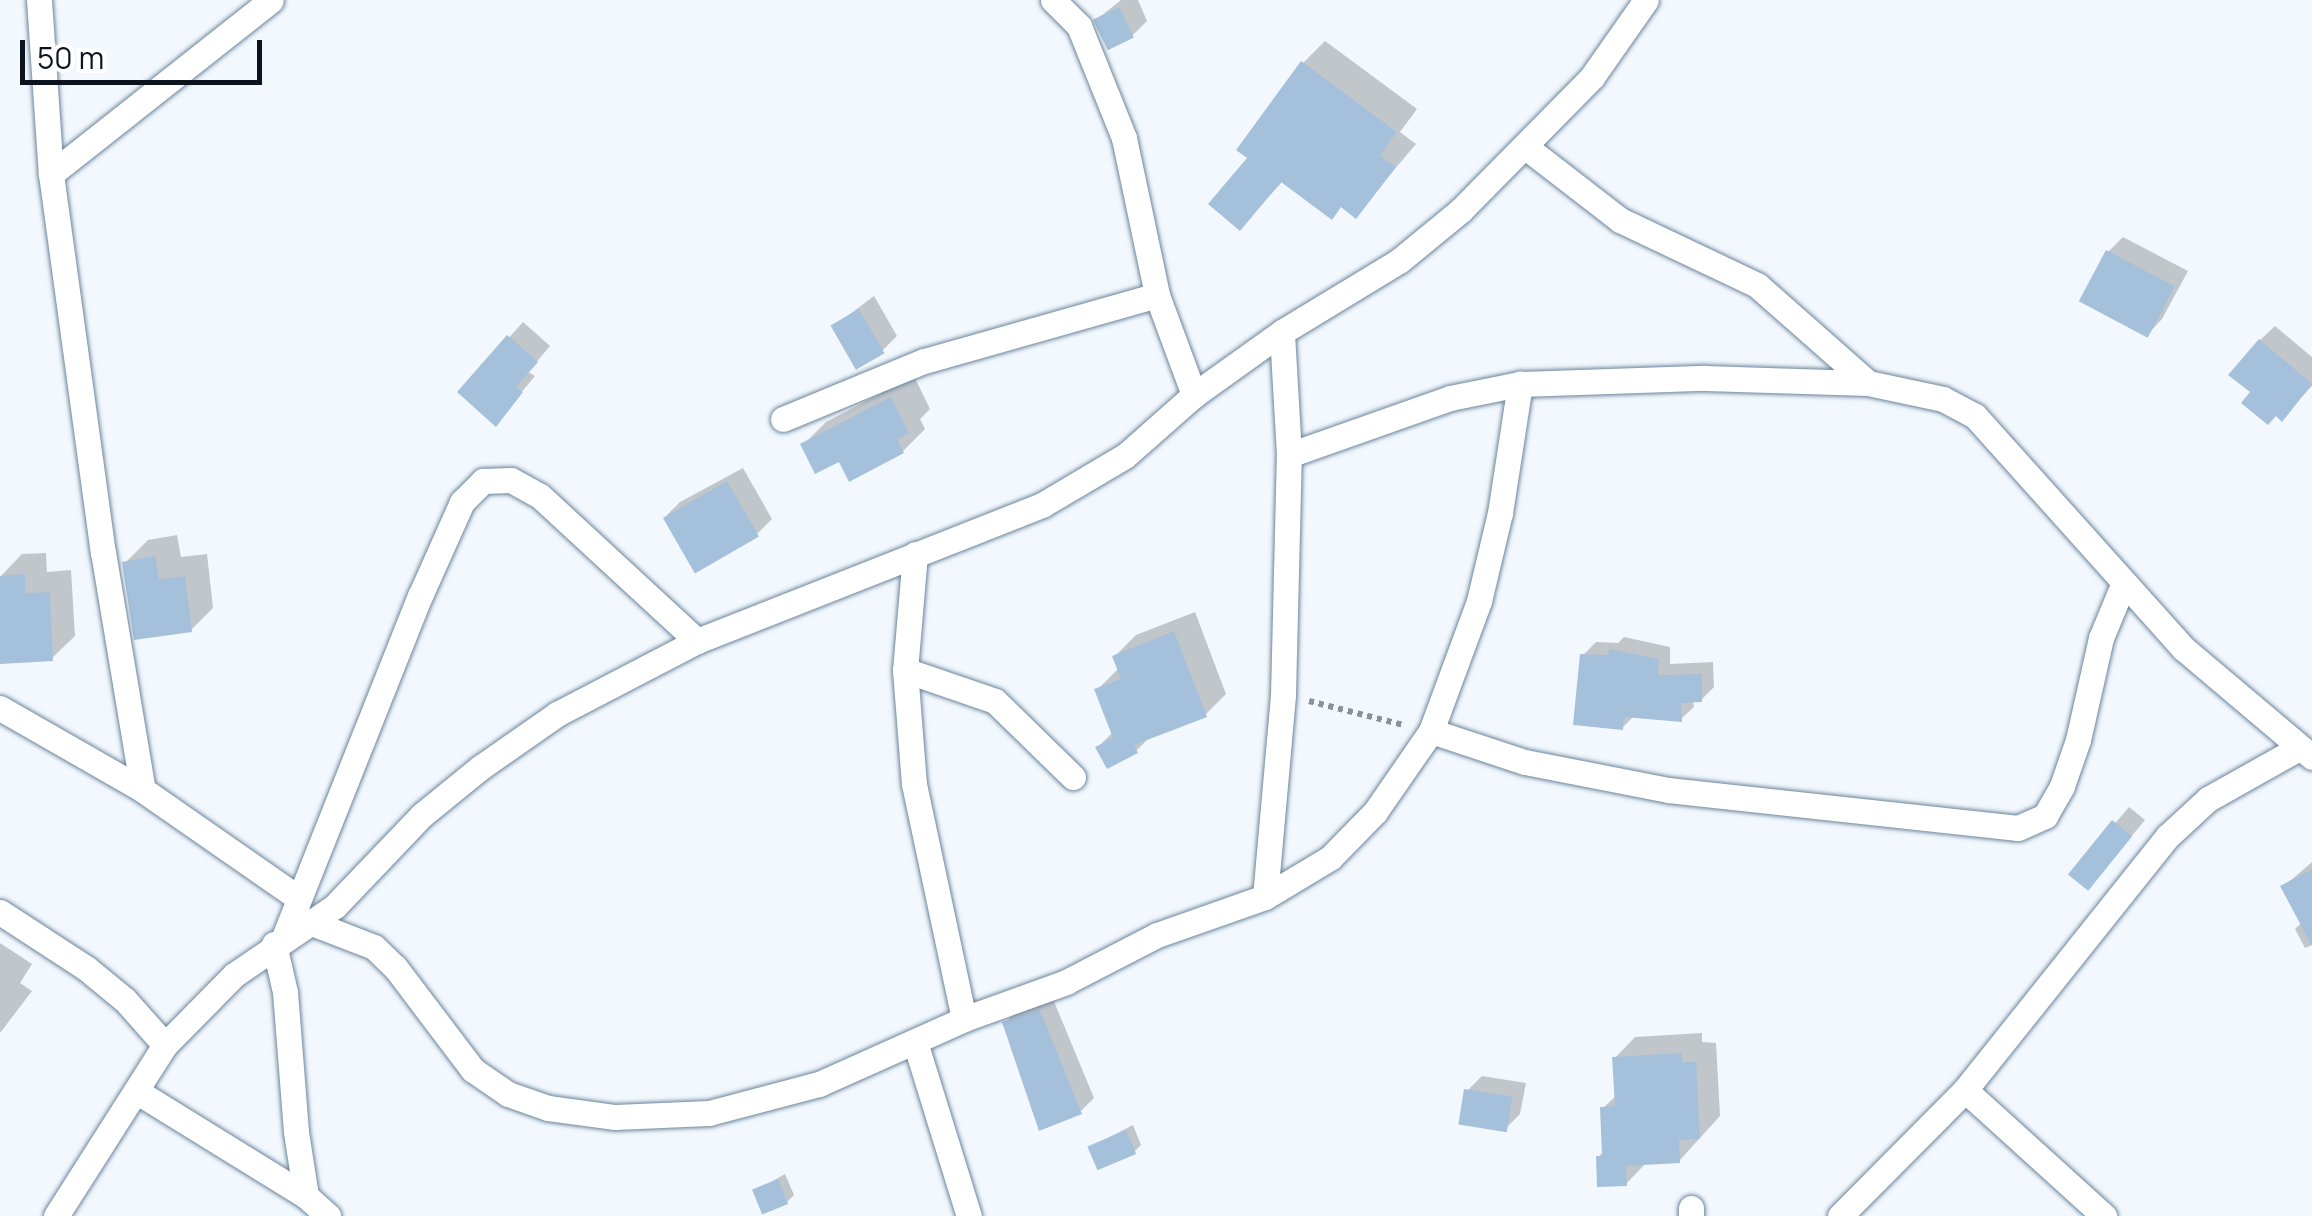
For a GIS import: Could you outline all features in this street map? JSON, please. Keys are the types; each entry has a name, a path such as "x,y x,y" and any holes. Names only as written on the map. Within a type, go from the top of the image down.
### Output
{"street":[{"path":"39,0 50,174 103,552 143,790"},
{"path":"50,174 271,0"},
{"path":"1053,0 1079,26 1124,138 1157,294 1194,395"},
{"path":"56,1216 166,1045 234,975 334,906 422,816 481,767 557,714 696,641 1042,506 1125,456 1194,395 1282,332 1399,261 1527,148 1592,78 1646,0"},
{"path":"1527,148 1620,220 1756,285 1868,383"},
{"path":"783,419 924,362 1157,294"},
{"path":"1265,897 1283,695 1289,455 1282,332"},
{"path":"1289,455 1450,398 1520,384 1705,378 1868,383 1943,400 1975,416 2123,585 2206,669 2305,753 2208,799 2168,836 1965,1090 1840,1216"},
{"path":"312,923 374,948 395,967 473,1070 508,1094 548,1108 615,1117 709,1114 819,1084 964,1018 1066,982 1157,935 1265,897 1330,858 1375,812 1431,731 1478,601 1500,513 1520,384"},
{"path":"306,1196 296,1132 279,941 462,502 483,481 511,480 540,496 696,641"},
{"path":"915,554 906,670 914,784 964,1018"},
{"path":"1431,731 1526,762 1668,790 2018,828 2045,816 2062,786 2078,740 2101,638 2123,585"},
{"path":"906,670 995,701 1073,777"},
{"path":"0,708 143,790 298,897"},
{"path":"0,912 86,968 125,1000 166,1045"},
{"path":"916,1042 969,1216"},
{"path":"1965,1090 2104,1216"},
{"path":"136,1091 306,1196 328,1216"}],"path":[{"path":"1283,695 1431,731"}],"building":[{"path":"1119,7 1134,38 1108,50 1093,20"},
{"path":"1301,61 1397,132 1380,155 1396,167 1356,219 1341,207 1332,220 1281,182 1240,231 1208,204 1247,158 1236,150"},
{"path":"2106,250 2175,287 2148,338 2079,301"},
{"path":"859,309 884,353 856,370 830,326"},
{"path":"507,335 538,362 516,387 523,392 496,427 457,392"},
{"path":"2259,339 2312,384 2282,422 2276,416 2268,425 2241,403 2250,392 2228,375"},
{"path":"891,397 909,433 897,439 904,453 849,482 839,462 815,474 800,444"},
{"path":"727,481 759,536 695,573 663,518"},
{"path":"155,556 159,579 185,576 192,632 134,640 122,562"},
{"path":"25,574 25,593 50,592 53,661 0,664 0,576"},
{"path":"1174,631 1207,717 1134,745 1138,753 1107,769 1095,747 1113,738 1094,689 1121,679 1112,656"},
{"path":"1609,649 1659,659 1658,675 1702,674 1702,702 1681,703 1682,722 1624,717 1623,730 1573,725 1580,654 1608,655"},
{"path":"2112,820 2132,836 2088,891 2068,874"},
{"path":"2312,869 2312,946 2280,886"},
{"path":"1040,1010 1082,1114 1039,1131 1002,1022"},
{"path":"1682,1053 1682,1062 1696,1062 1700,1139 1679,1140 1680,1163 1626,1166 1627,1186 1597,1187 1596,1156 1602,1156 1600,1107 1615,1106 1612,1057"},
{"path":"1464,1089 1512,1097 1507,1132 1458,1125"},
{"path":"1126,1130 1136,1154 1097,1170 1087,1146"},
{"path":"778,1179 788,1204 762,1215 752,1189"}]}
